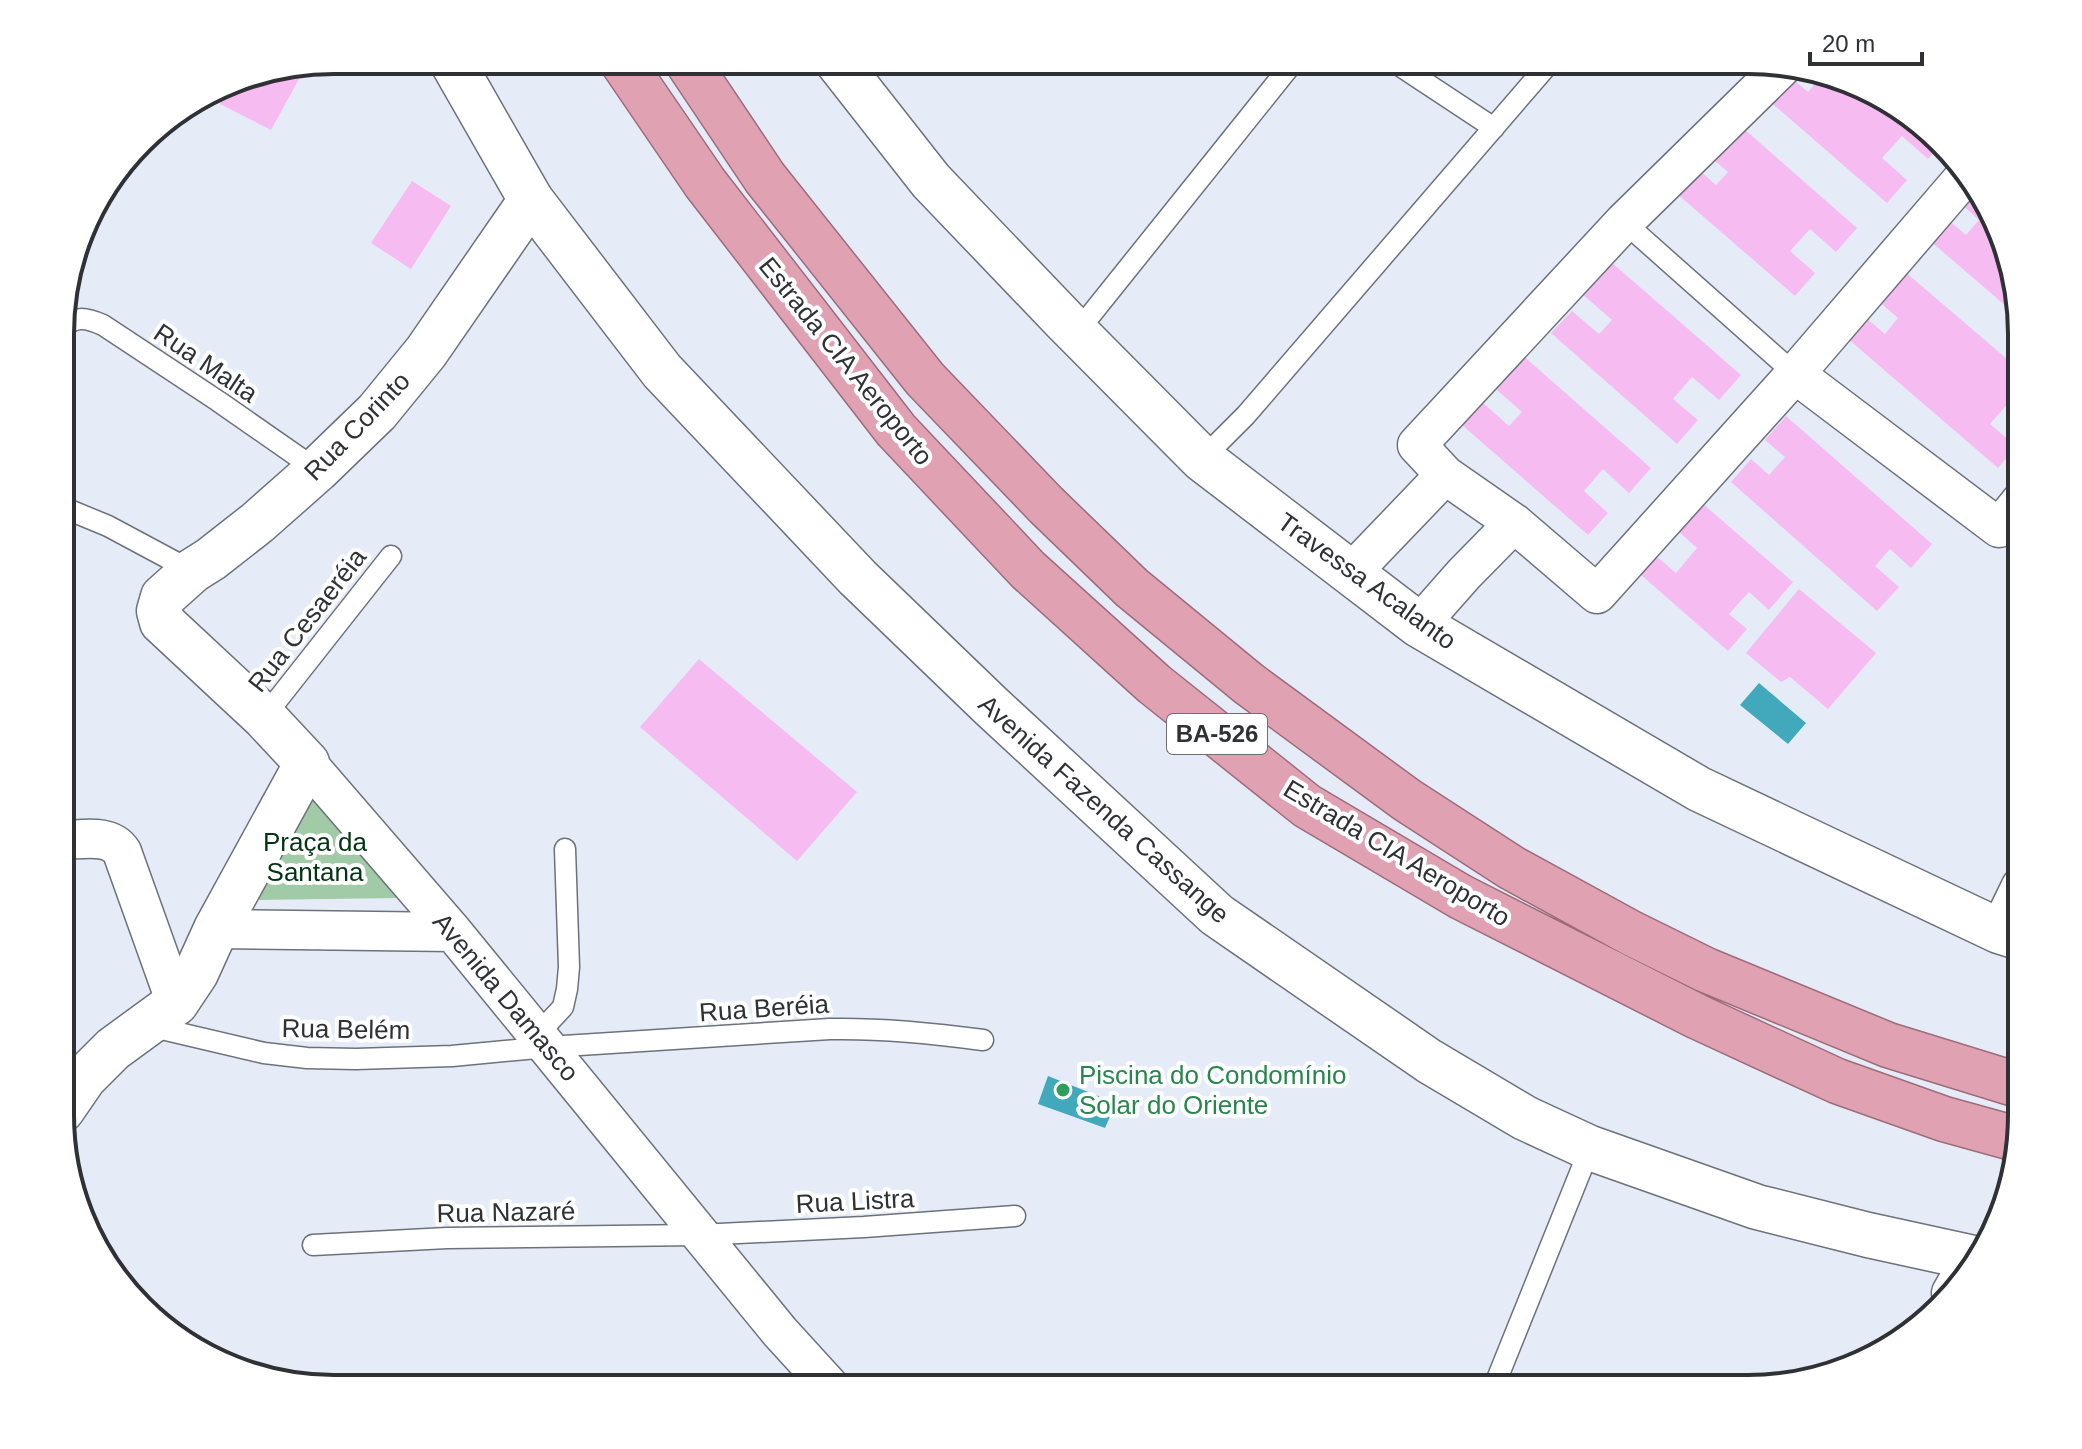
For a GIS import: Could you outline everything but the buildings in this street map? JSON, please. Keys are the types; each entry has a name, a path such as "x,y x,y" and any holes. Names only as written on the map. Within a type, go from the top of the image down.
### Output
{"highway":[{"name":"Estrada CIA Aeroporto","path":"631,75 705,183 896,430 1028,570 1154,684 1307,806 1461,897 1698,1017 1837,1081 1944,1119 2006,1136"},
{"name":"Estrada CIA Aeroporto","path":"696,75 765,178 925,379 1046,505 1132,588 1249,684 1407,800 1512,868 1631,933 1706,970 1888,1045 2007,1082"}],"main road":[{"name":"Avenida Fazenda Cassange","path":"460,75 531,200 662,371 836,556 991,706 1217,915 1429,1061 1525,1118 1590,1148 1757,1207 1868,1235 1958,1267"},
{"name":"Travessa Acalanto","path":"848,75 931,181 1202,459 1419,625 1699,789 2007,933"},
{"name":"Rua Corinto","path":"162,622 159,611 163,597 192,571 257,523 377,412 426,352 531,200"},
{"name":"Avenida Damasco","path":"162,622 264,717 307,763"},
{"path":"75,1091 113,1049 160,1014 196,973 216,929 307,763"}],"street":[{"path":"1773,76 1624,222 1417,445 1445,475 1514,523 1597,594 1795,374 1959,183"},
{"path":"1795,374 1999,528 2007,518"},
{"path":"1351,573 1445,475"},
{"path":"1419,625 1514,523"},
{"name":"Avenida Damasco","path":"307,763 453,932 699,1235 818,1374"},
{"path":"75,840 109,840 117,844 122,852 160,1014"},
{"path":"216,929 453,932"}],"lane":[{"path":"1077,332 1283,75"},
{"path":"1414,75 1494,128"},
{"path":"1202,459 1246,415 1539,75"},
{"path":"1624,222 1795,374"},
{"name":"Rua Malta","path":"75,319 89,319 103,325 317,470"},
{"path":"74,512 108,526 192,571"},
{"name":"Rua Cesaeréia","path":"264,717 391,556"},
{"path":"543,1040 563,1007 567,989 565,849"},
{"name":"Rua Belém","path":"160,1014 264,1053 307,1058 452,1056 543,1040"},
{"name":"Rua Beréia","path":"543,1040 845,1029 920,1031 983,1040"},
{"path":"1499,1375 1590,1148"},
{"name":"Rua Listra","path":"699,1235 1015,1216"},
{"name":"Rua Nazaré","path":"313,1245 447,1238 699,1235"}],"green space":[{"name":"Praça da Santana","path":"309,789 400,898 245,900"}],"water":[{"path":"1759,683 1806,723 1788,744 1740,705"},
{"name":"Piscina do Condomínio Solar do Oriente","path":"1048,1076 1116,1103 1105,1128 1038,1104"}],"place":[{"name":"Piscina do Condomínio Solar do Oriente","path":"1063,1090"}]}
